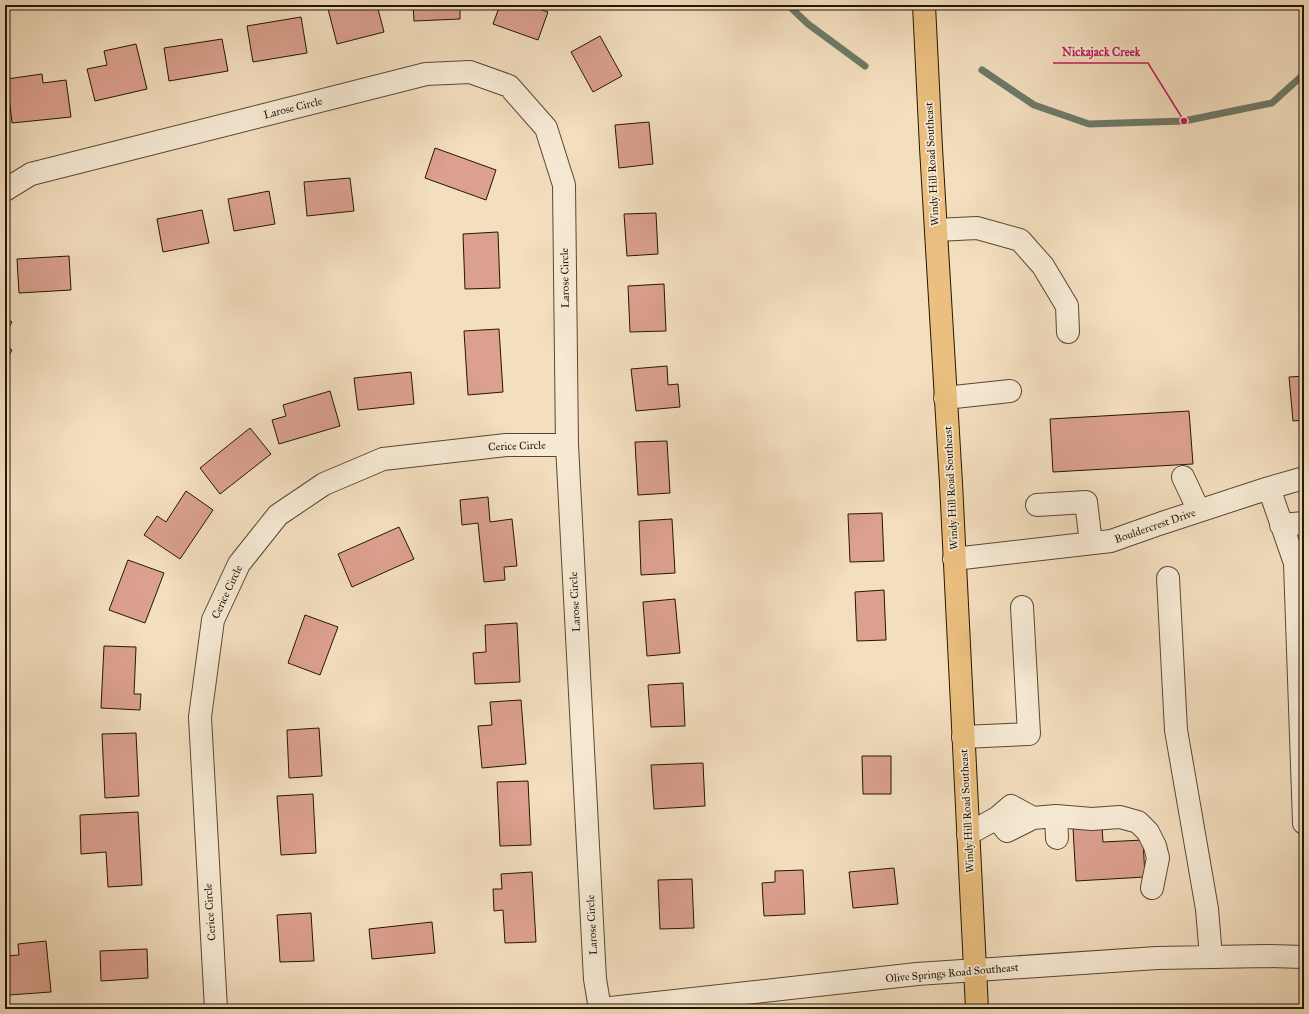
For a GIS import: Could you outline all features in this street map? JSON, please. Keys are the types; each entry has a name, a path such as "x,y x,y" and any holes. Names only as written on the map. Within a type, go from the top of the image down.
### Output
{"main road":[{"name":"Windy Hill Road Southeast","path":"924,5 977,1009"}],"street":[{"name":"Larose Circle","path":"5,190 31,174 426,74 470,72 509,86 546,128 564,185 566,445 595,978 601,1009"},
{"path":"936,230 978,228 1020,240 1043,266 1067,306 1068,332"},
{"path":"945,398 1010,391"},
{"name":"Cerice Circle","path":"216,1009 206,857 200,717 213,620 239,564 278,515 324,484 383,459 506,445 566,445"},
{"path":"1183,476 1199,511"},
{"name":"Bouldercrest Drive","path":"954,559 1111,541 1269,488 1304,478"},
{"path":"1269,488 1295,563 1304,823"},
{"path":"1037,504 1086,502 1091,543"},
{"path":"1282,525 1304,523"},
{"path":"1168,578 1176,730 1206,908 1211,957"},
{"path":"963,737 1029,734 1022,607"},
{"path":"968,834 997,818 1011,806 1033,818 1056,816 1092,819 1120,817 1138,822 1148,832 1155,846 1158,858 1152,888"},
{"path":"1056,816 1057,838"},
{"name":"Olive Springs Road Southeast","path":"601,1009 917,974 1157,958 1267,956 1304,957"}],"building":[{"path":"327,5 353,5 353,8 366,5 377,5 384,32 337,44"},
{"path":"413,5 460,5 460,19 414,21"},
{"path":"500,5 527,5 548,12 538,40 493,24"},
{"path":"301,17 307,53 253,62 247,26"},
{"path":"600,36 622,76 593,92 571,52"},
{"path":"222,39 228,71 169,81 164,48"},
{"path":"136,44 147,89 95,101 87,69 107,65 104,51"},
{"path":"42,74 43,83 66,80 71,117 12,123 7,79"},
{"path":"649,122 653,164 619,168 615,125"},
{"path":"435,148 496,170 486,200 425,178"},
{"path":"350,178 354,211 307,216 304,182"},
{"path":"269,191 275,224 234,231 228,199"},
{"path":"202,210 209,243 163,252 157,219"},
{"path":"656,213 658,254 627,256 624,214"},
{"path":"498,232 500,288 465,289 463,234"},
{"path":"69,256 71,290 19,293 17,259"},
{"path":"664,284 666,331 630,332 628,286"},
{"path":"5,318 12,322 5,335"},
{"path":"499,329 503,392 468,395 464,331"},
{"path":"5,346 12,350 5,363"},
{"path":"667,366 668,385 678,384 680,407 636,411 631,369"},
{"path":"411,372 414,404 358,410 354,378"},
{"path":"1304,376 1304,420 1293,421 1289,377"},
{"path":"330,391 340,426 279,444 272,420 286,416 283,405"},
{"path":"1189,411 1193,464 1053,472 1050,419"},
{"path":"250,428 271,454 220,494 200,468"},
{"path":"667,441 670,493 638,495 635,442"},
{"path":"186,491 213,510 180,559 144,535 157,516 166,522"},
{"path":"488,497 490,522 512,519 517,566 504,567 505,580 484,582 478,523 462,525 460,500"},
{"path":"882,513 884,561 850,562 848,514"},
{"path":"672,519 675,573 641,575 639,521"},
{"path":"399,527 414,559 352,587 338,554"},
{"path":"128,560 164,573 145,623 109,610"},
{"path":"884,590 886,640 857,641 855,592"},
{"path":"675,599 680,653 647,656 643,602"},
{"path":"305,615 338,627 320,675 288,663"},
{"path":"517,623 520,682 475,684 473,653 486,652 485,625"},
{"path":"104,646 136,647 134,694 141,694 140,710 101,708"},
{"path":"683,683 685,726 651,727 648,685"},
{"path":"521,700 526,764 482,768 478,726 492,725 490,702"},
{"path":"319,728 322,776 289,778 287,730"},
{"path":"136,733 139,796 105,798 102,734"},
{"path":"862,756 891,756 891,794 863,794"},
{"path":"703,763 705,806 654,809 651,765"},
{"path":"528,781 531,845 500,846 497,782"},
{"path":"313,794 316,853 281,855 277,796"},
{"path":"138,812 142,885 108,887 106,852 81,854 80,815"},
{"path":"1102,826 1103,842 1143,840 1145,877 1076,881 1073,828"},
{"path":"894,868 898,904 853,908 849,872"},
{"path":"803,870 805,914 764,916 762,883 775,882 775,871"},
{"path":"532,872 536,942 505,943 503,910 494,911 493,889 502,889 501,874"},
{"path":"692,879 694,928 660,929 658,880"},
{"path":"311,913 314,961 280,962 277,915"},
{"path":"432,922 435,953 372,959 369,929"},
{"path":"46,941 51,992 9,995 6,956 19,955 18,944"},
{"path":"147,949 148,978 101,981 100,951"}],"waterway":[{"path":"788,5 808,24 865,66"},
{"path":"982,70 1034,105 1089,124 1184,121 1272,103 1304,74"}],"place":[{"name":"Nickajack Creek","path":"1184,121"}]}
